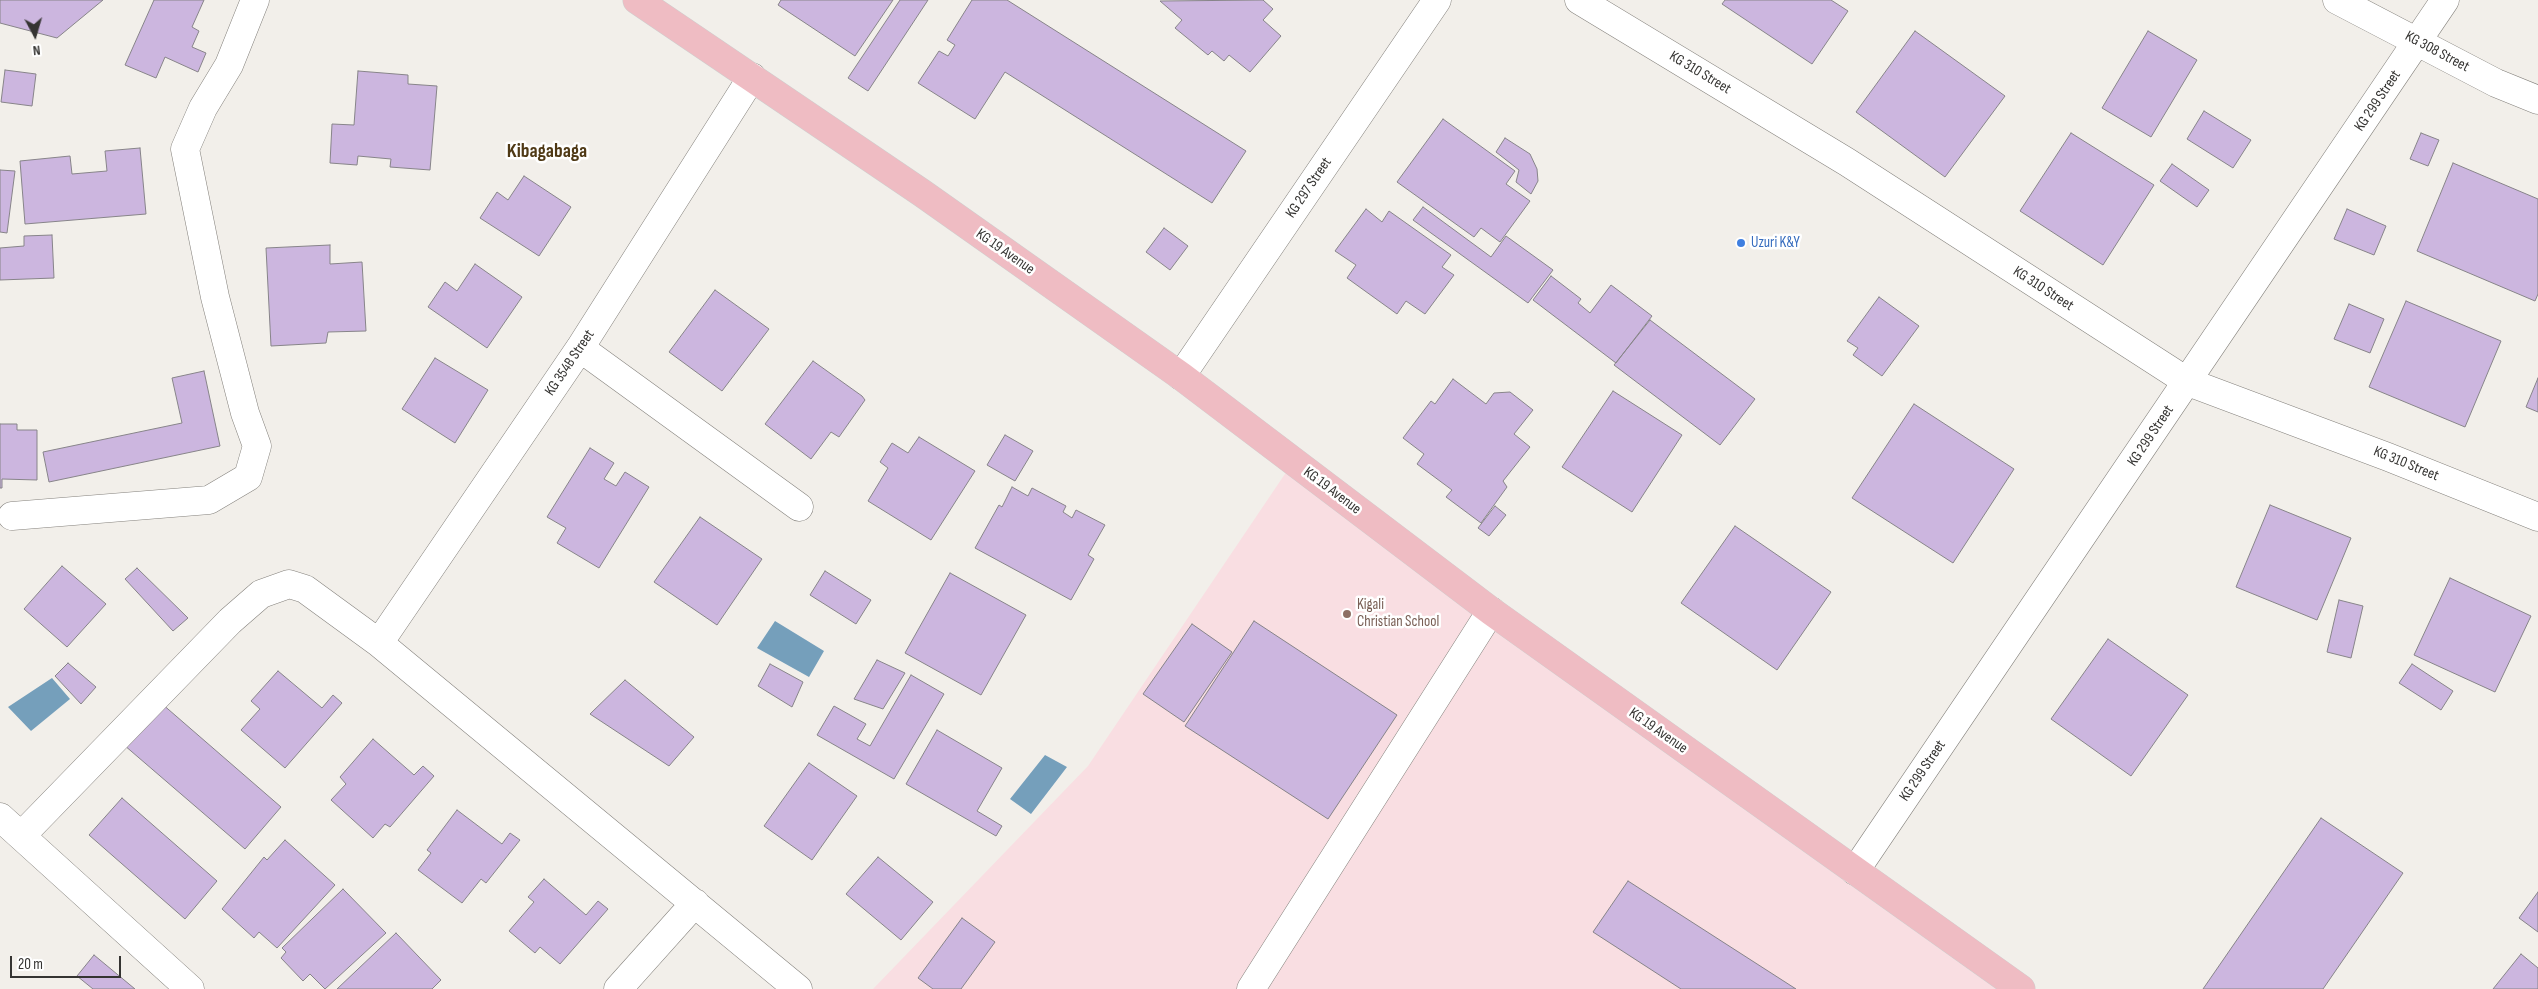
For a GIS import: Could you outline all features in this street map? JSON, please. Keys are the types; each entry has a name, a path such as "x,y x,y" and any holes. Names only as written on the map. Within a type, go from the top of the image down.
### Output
{"main road":[{"name":"KG 19 Avenue","path":"648,2 752,77 1181,376 1491,611 2021,989"}],"street":[{"path":"12,516 209,500 248,477 257,446 245,413 215,297 184,149 203,108 229,65 255,0"},
{"name":"KG 297 Street","path":"1181,376 1437,0"},
{"name":"KG 310 Street","path":"1579,0 1847,162 2188,382 2388,456 2538,517"},
{"name":"KG 308 Street","path":"2337,0 2496,83 2538,100"},
{"name":"KG 299 Street","path":"1855,871 2445,0"},
{"name":"KG 354B Street","path":"379,643 580,348 752,77"},
{"path":"580,348 799,507"},
{"path":"22,835 230,621 261,594 289,584 305,589 379,643 798,989"},
{"path":"1251,989 1491,611"},
{"path":"0,817 190,989"},
{"path":"618,989 695,903"}],"shaded area":[{"name":"Kigali Christian School","path":"1293,462 2020,989 873,989 1088,766"}],"water":[{"path":"775,621 824,651 809,677 757,648"},
{"path":"52,678 70,699 31,731 8,707"},
{"path":"1045,755 1067,767 1031,814 1010,799"}],"building":[{"path":"0,0 103,0 57,38 0,23"},
{"path":"154,0 204,0 192,27 199,31 192,47 206,53 198,72 165,57 156,78 125,65"},
{"path":"781,0 893,0 855,56 778,5"},
{"path":"900,0 928,0 868,91 848,78"},
{"path":"972,0 1007,0 1246,151 1212,203 1005,72 975,119 918,83 939,51 948,56 955,45 947,40"},
{"path":"1263,0 1273,9 1263,20 1281,36 1250,72 1229,55 1224,61 1212,51 1208,55 1175,28 1182,20 1160,1"},
{"path":"1725,0 1831,0 1848,11 1812,64 1722,4"},
{"path":"1915,31 2005,96 1945,177 1856,112"},
{"path":"2148,31 2197,60 2151,137 2102,108"},
{"path":"5,70 36,74 32,106 1,102"},
{"path":"358,71 408,75 408,84 437,86 430,170 390,167 391,159 358,156 357,165 330,163 332,124 354,125"},
{"path":"2204,111 2251,140 2233,168 2187,139"},
{"path":"1443,119 1515,171 1506,184 1530,201 1500,242 1481,228 1474,237 1397,182"},
{"path":"2071,133 2154,185 2103,265 2020,211"},
{"path":"2421,133 2439,140 2428,166 2410,159"},
{"path":"1505,138 1530,154 1537,169 1538,181 1531,194 1516,182 1519,170 1496,152"},
{"path":"140,148 146,214 25,224 20,161 70,156 72,174 107,171 105,151"},
{"path":"2453,163 2538,199 2538,294 2535,301 2417,251"},
{"path":"2172,164 2209,190 2197,207 2160,181"},
{"path":"0,170 15,171 7,233 0,232"},
{"path":"524,176 571,207 539,256 480,218 497,192 508,200"},
{"path":"1423,207 1491,257 1506,236 1553,270 1528,303 1413,220"},
{"path":"1366,209 1382,222 1389,211 1451,255 1442,267 1454,275 1425,314 1406,301 1397,314 1347,278 1356,265 1335,251"},
{"path":"2347,209 2386,226 2374,255 2334,239"},
{"path":"1164,228 1188,246 1170,270 1146,252"},
{"path":"52,235 54,278 0,280 0,248 24,246 24,236"},
{"path":"330,245 330,264 362,262 366,331 328,332 326,343 271,346 266,248"},
{"path":"475,264 522,297 487,348 428,307 445,282 457,291"},
{"path":"1551,276 1581,299 1578,303 1590,313 1611,285 1652,316 1616,363 1533,300"},
{"path":"715,290 769,329 722,391 669,352"},
{"path":"1879,297 1919,326 1882,376 1853,355 1858,348 1847,341"},
{"path":"2406,301 2501,341 2465,427 2369,387"},
{"path":"2349,304 2384,319 2370,353 2334,339"},
{"path":"1650,320 1755,399 1720,445 1614,365"},
{"path":"435,358 488,390 455,443 402,409"},
{"path":"813,361 865,400 839,437 831,432 811,459 765,424"},
{"path":"204,371 220,446 49,482 43,452 182,423 172,378"},
{"path":"2538,378 2538,412 2526,407"},
{"path":"1453,379 1486,404 1494,393 1510,392 1533,410 1514,434 1530,447 1503,481 1507,487 1481,523 1446,497 1452,490 1417,464 1424,454 1403,438 1431,401 1435,404"},
{"path":"1613,391 1682,435 1632,512 1562,467"},
{"path":"1914,404 2014,469 1953,563 1852,498"},
{"path":"0,424 17,424 17,430 37,430 37,480 2,479 2,488 0,488"},
{"path":"1005,435 1033,451 1015,481 987,465"},
{"path":"919,437 975,471 931,540 868,501 888,468 880,462 892,443 908,453"},
{"path":"590,448 614,463 604,479 616,486 625,472 649,487 599,568 557,543 566,528 547,517"},
{"path":"1012,487 1028,496 1032,488 1066,506 1063,512 1072,518 1076,510 1105,525 1088,555 1094,559 1071,600 975,548 999,505 1002,507"},
{"path":"2270,505 2351,538 2317,620 2236,587"},
{"path":"1495,506 1506,515 1489,536 1478,528"},
{"path":"700,517 762,559 717,625 654,582"},
{"path":"1735,526 1831,592 1777,670 1681,603"},
{"path":"62,566 106,604 67,647 24,609"},
{"path":"137,568 188,618 173,631 125,579"},
{"path":"825,571 871,600 856,624 810,595"},
{"path":"950,573 1026,615 981,695 905,653"},
{"path":"2450,578 2531,616 2495,692 2414,655"},
{"path":"2339,600 2363,606 2351,658 2327,652"},
{"path":"1254,621 1397,715 1328,819 1185,726"},
{"path":"1192,624 1232,652 1184,722 1143,694"},
{"path":"2108,639 2188,695 2131,776 2051,719"},
{"path":"877,660 905,673 883,709 854,699"},
{"path":"68,663 96,687 81,704 55,676"},
{"path":"770,664 803,682 792,707 758,686"},
{"path":"2412,664 2453,691 2441,710 2399,683"},
{"path":"278,671 322,708 333,695 342,703 285,768 241,730 260,709 251,701"},
{"path":"911,675 944,694 894,779 817,735 834,706 866,724 857,739 870,746"},
{"path":"625,680 694,737 669,766 590,714"},
{"path":"161,703 281,807 245,849 124,745"},
{"path":"937,730 1002,768 977,811 1002,826 996,836 906,784"},
{"path":"373,739 414,775 423,766 434,776 390,827 385,824 373,838 331,800 346,784 340,777"},
{"path":"809,763 857,796 812,860 764,826"},
{"path":"122,798 217,881 185,919 89,835"},
{"path":"457,810 502,844 510,833 520,840 486,883 481,879 462,903 418,870 431,853 427,850"},
{"path":"2321,818 2403,873 2323,989 2203,989"},
{"path":"285,840 335,885 277,948 259,932 254,938 222,909 264,857 267,860"},
{"path":"878,857 933,902 901,940 846,894"},
{"path":"544,879 586,915 598,901 608,909 560,964 540,947 535,953 509,931 534,902 528,897"},
{"path":"1628,881 1796,989 1681,989 1593,932"},
{"path":"343,889 386,933 325,989 310,974 303,981 281,958 286,952 282,948"},
{"path":"2538,892 2538,932 2519,918"},
{"path":"962,918 995,942 961,989 933,989 918,978"},
{"path":"396,933 441,980 432,989 337,989"},
{"path":"2521,954 2538,968 2538,989 2493,989"},
{"path":"94,955 135,989 93,989 77,976"}],"place":[{"name":"Uzuri K&Y","path":"1741,243"},
{"name":"Kigali Christian School","path":"1347,614"}],"district":[{"name":"Kibagabaga","path":"547,152"}]}
